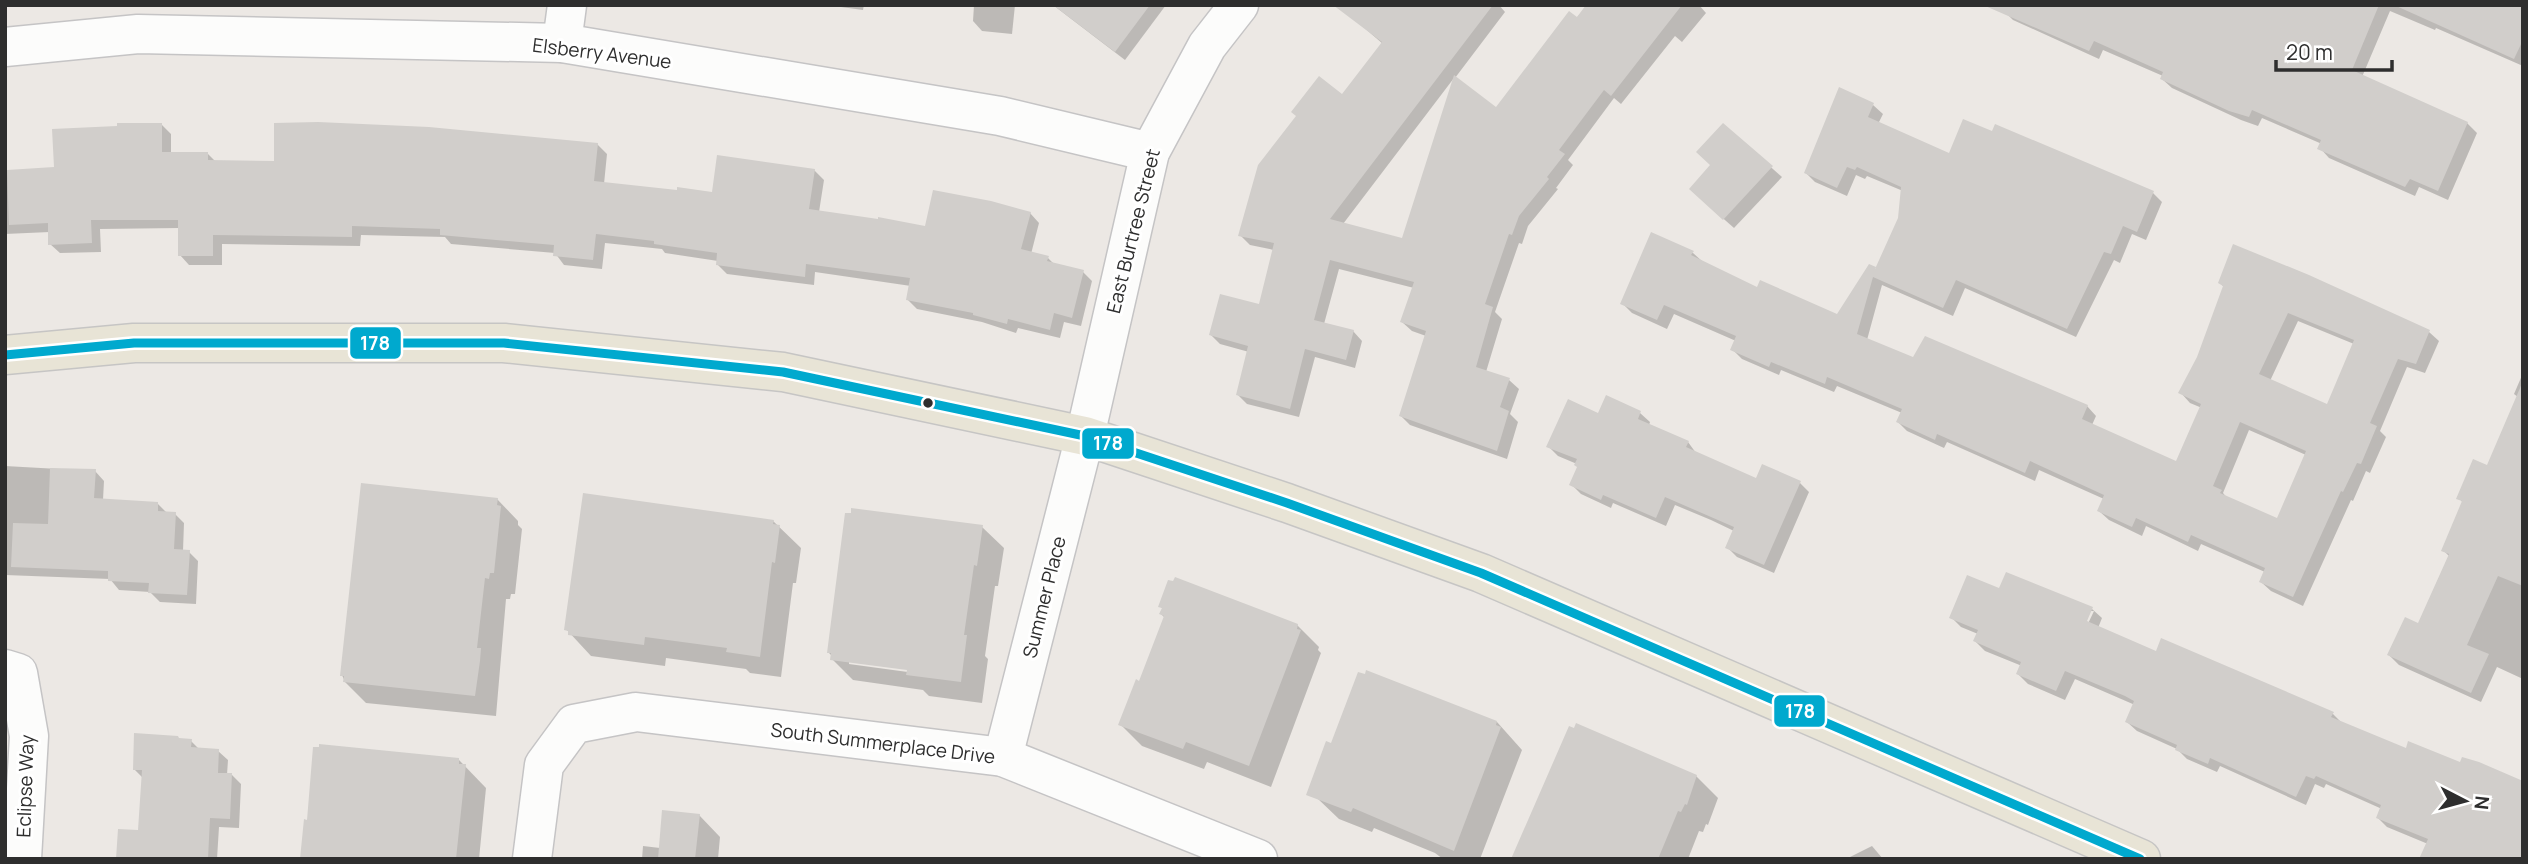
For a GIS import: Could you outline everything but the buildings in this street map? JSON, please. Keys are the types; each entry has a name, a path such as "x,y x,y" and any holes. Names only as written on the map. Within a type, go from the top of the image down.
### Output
{"main road":[{"path":"5,355 134,343 504,343 783,372 1085,436 1287,503 1481,573 2141,859"}],"street":[{"path":"562,43 566,5"},
{"name":"East Burtree Street","path":"1085,436 1150,152 1207,46 1239,5"},
{"name":"Elsberry Avenue","path":"5,47 138,20 562,43 1000,116 1150,152"},
{"name":"Summer Place","path":"1003,757 1085,436"},
{"name":"Eclipse Way","path":"12,671 29,736 22,859"},
{"name":"South Summerplace Drive","path":"532,859 544,765 574,724 636,712 1003,757 1258,859"}],"transit line":[{"name":"178","path":"5,355 134,343 504,343 783,372 1085,436 1287,503 1481,573 2140,859"}]}
